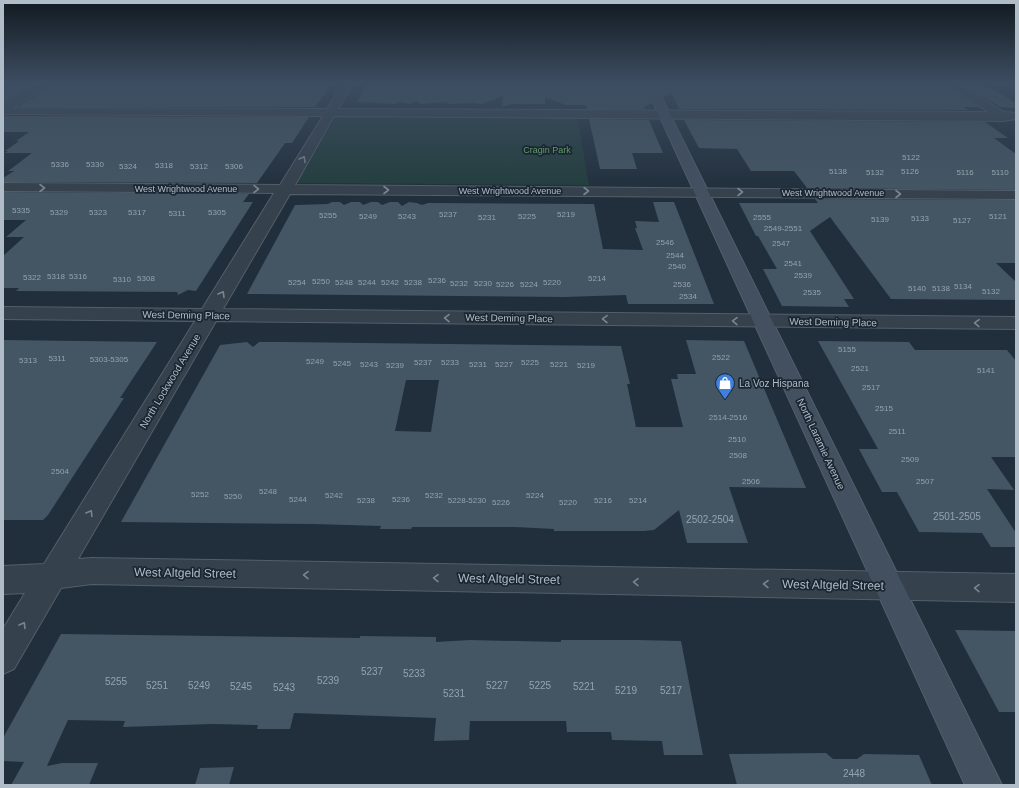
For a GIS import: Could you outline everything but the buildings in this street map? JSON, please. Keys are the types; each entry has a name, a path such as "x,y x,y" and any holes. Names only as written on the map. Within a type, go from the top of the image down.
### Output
{"street":[{"name":"North Lockwood Avenue","path":"3,658 327,119"},
{"name":"North Laramie Avenue","path":"666,119 984,785"},
{"path":"1006,119 1016,125"},
{"name":"West Wrightwood Avenue","path":"3,187 1016,194"},
{"name":"West Deming Place","path":"3,313 1016,323"},
{"name":"West Altgeld Street","path":"3,580 22,580 92,571 1016,588"}],"green space":[{"name":"Cragin Park","path":"335,119 577,119 589,185 296,183"}],"place":[{"name":"La Voz Hispana","path":"725,400"}]}
